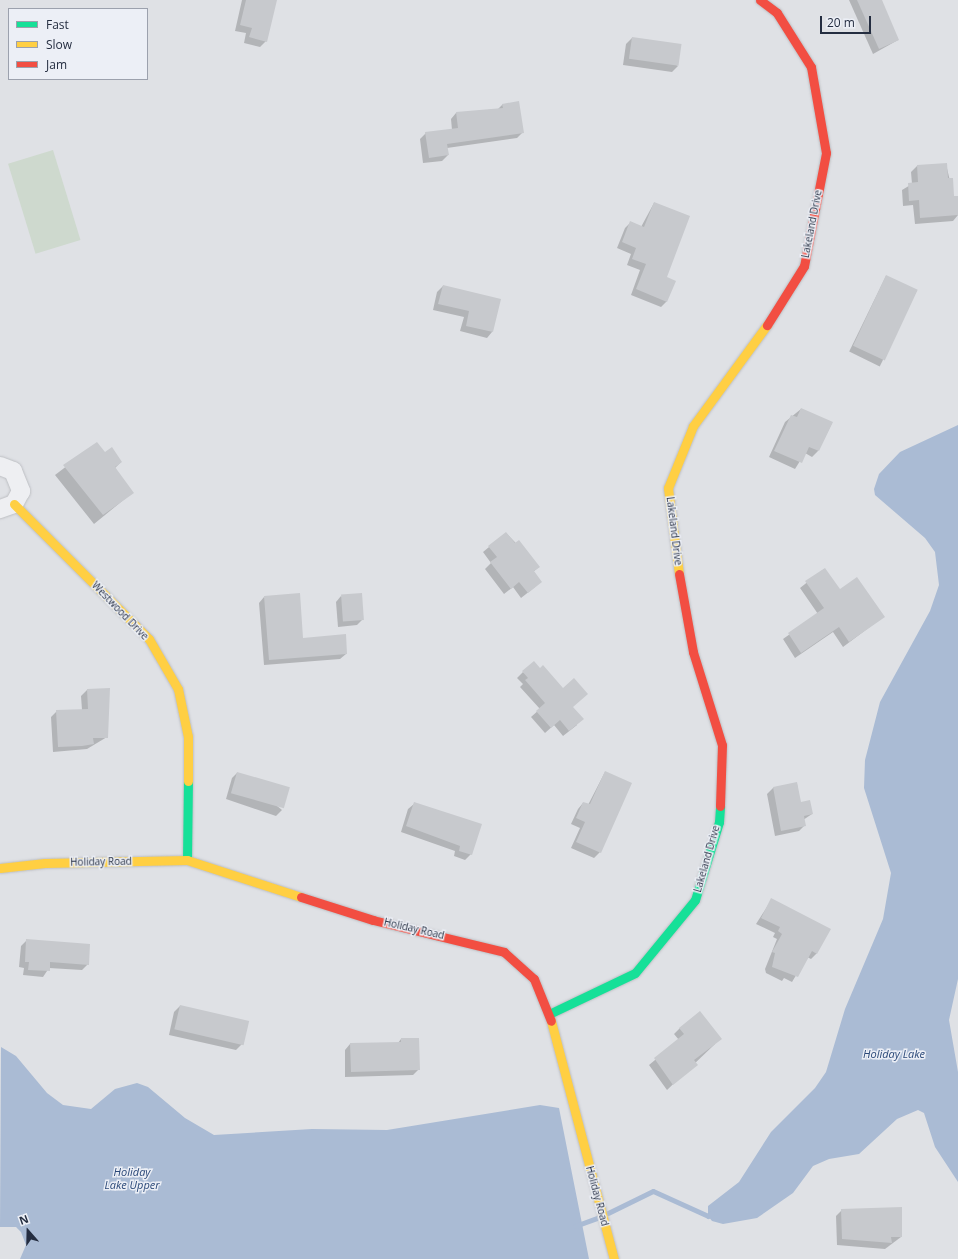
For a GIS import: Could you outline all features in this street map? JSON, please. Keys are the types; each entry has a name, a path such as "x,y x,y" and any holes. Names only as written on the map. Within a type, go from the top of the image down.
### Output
{"street":[{"name":"Lakeland Drive","path":"549,1014 634,973 695,900 719,822 722,745 693,652 673,542 668,488 694,426 751,351 804,266 826,153 811,67 777,12 760,0"},
{"name":"Westwood Drive","path":"0,466 13,471 21,484 7,507 149,639 178,690 188,737 187,860"},
{"name":"Holiday Road","path":"0,868 45,863 187,860 373,920 504,952 534,979 549,1014 614,1259"}],"shaded area":[{"path":"53,150 80,240 36,254 8,164"}],"water":[{"name":"Holiday Lake","path":"958,425 958,979 949,1020 958,1072 958,1182 935,1147 924,1113 918,1110 897,1119 859,1154 829,1159 813,1166 793,1193 757,1218 723,1224 712,1221 708,1216 708,1206 739,1182 771,1132 815,1088 826,1072 845,1009 883,919 891,873 864,788 865,760 880,702 930,611 939,585 935,552 925,538 875,495 874,489 879,474 900,452"},
{"name":"Holiday Lake Upper","path":"1,1047 16,1056 47,1093 63,1105 91,1109 115,1089 137,1083 148,1087 185,1118 214,1135 312,1129 387,1130 540,1105 559,1108 589,1259 20,1259 26,1245 21,1232 16,1227 0,1227"}],"building":[{"path":"246,0 277,0 267,42 249,37 252,28 240,25"},
{"path":"857,0 882,0 899,40 879,49"},
{"path":"632,37 682,44 678,66 629,59"},
{"path":"519,101 524,133 447,144 449,155 429,158 425,132 458,128 456,112 503,108 502,104"},
{"path":"947,163 948,178 953,178 954,196 958,196 958,215 920,218 919,200 909,201 908,183 918,182 917,165"},
{"path":"654,202 690,216 667,277 676,281 667,302 636,289 646,264 632,259 636,248 622,242 630,221 644,227"},
{"path":"886,275 918,290 885,360 853,346"},
{"path":"443,285 501,299 493,332 466,326 469,311 438,304"},
{"path":"801,408 833,422 819,451 809,447 802,463 774,451 791,415 797,417"},
{"path":"97,442 105,452 112,447 122,462 115,467 134,493 103,515 63,465"},
{"path":"506,532 515,543 519,540 540,567 534,571 542,582 528,593 519,582 511,589 490,562 497,557 488,546"},
{"path":"825,568 840,589 857,577 885,617 849,642 839,627 801,653 788,633 824,608 805,581"},
{"path":"300,593 303,638 346,634 347,654 269,660 264,596"},
{"path":"362,593 364,620 343,621 341,594"},
{"path":"534,661 540,668 543,665 563,688 574,678 588,694 573,707 584,719 569,731 560,720 551,728 536,711 545,703 525,680 528,678 522,671"},
{"path":"110,688 108,738 93,738 94,744 58,747 56,710 88,709 87,689"},
{"path":"605,771 632,783 601,853 576,842 585,822 576,818 583,802 590,804"},
{"path":"237,772 290,787 284,808 231,793"},
{"path":"797,782 801,802 810,800 813,814 804,816 806,826 781,831 773,787"},
{"path":"414,802 482,824 472,855 459,851 460,846 406,826"},
{"path":"771,898 831,929 817,954 812,951 798,977 772,967 775,953 772,952 782,934 778,931 780,927 761,918"},
{"path":"26,939 90,944 89,965 50,962 50,971 28,970 29,962 25,962"},
{"path":"180,1005 249,1021 244,1045 174,1029"},
{"path":"700,1011 722,1039 694,1060 698,1065 673,1085 654,1058 684,1034 679,1028"},
{"path":"401,1038 419,1038 420,1070 351,1072 350,1043 401,1042"},
{"path":"902,1207 902,1237 891,1237 892,1243 842,1239 841,1209"}],"waterway":[{"path":"608,1213 653,1191 708,1216 712,1213"},
{"path":"575,1226 597,1218"}],"traffic: fast":[{"path":"187,860 188,781"},
{"path":"549,1014 635,973 695,900 719,822 720,806"}],"traffic: slow":[{"path":"679,574 668,488 693,426 767,325"},
{"path":"14,504 149,639 178,689 188,737 188,781"},
{"path":"0,868 45,863 187,860 301,897"},
{"path":"551,1021 614,1259"}],"traffic: jam":[{"path":"760,0 777,13 811,67 826,153 804,266 767,325"},
{"path":"679,574 693,652 722,745 720,806"},
{"path":"301,897 373,920 504,952 534,979 551,1021"}]}
